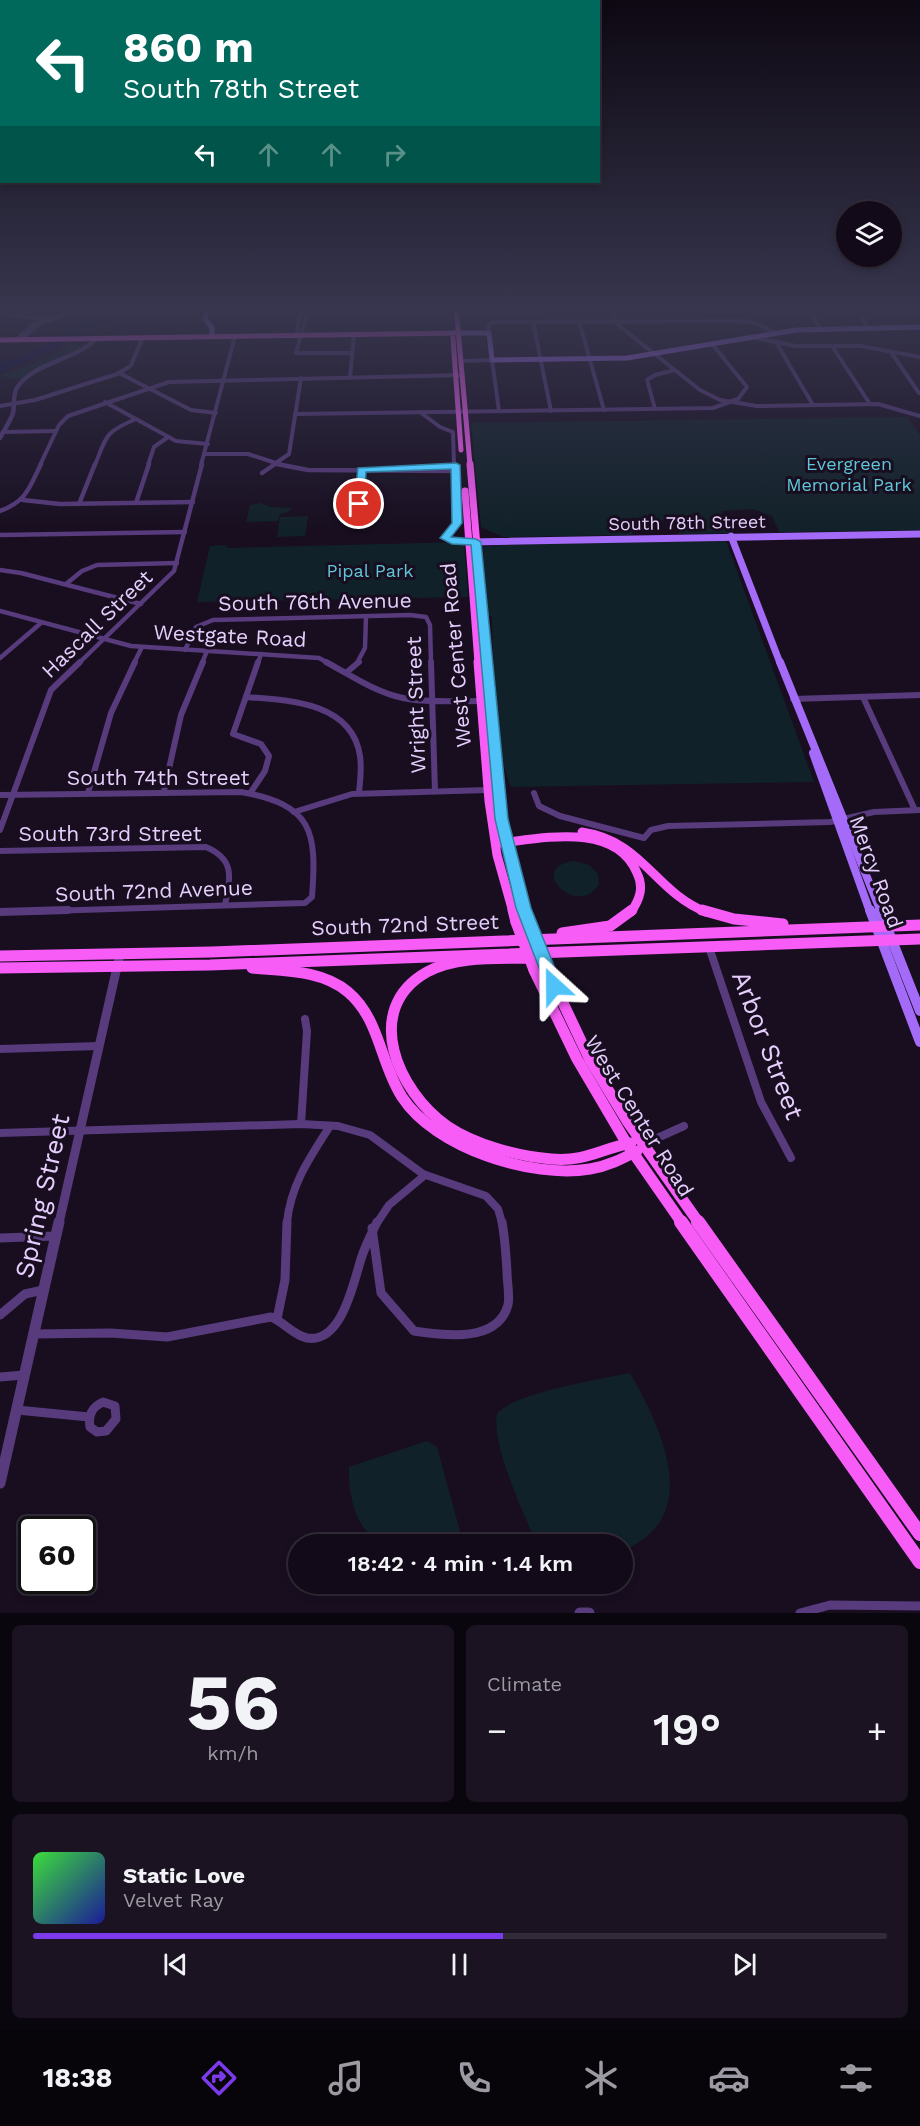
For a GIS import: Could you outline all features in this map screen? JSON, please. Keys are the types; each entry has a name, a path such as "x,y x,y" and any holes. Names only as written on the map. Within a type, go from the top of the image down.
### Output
{"main road":[{"name":"West Center Road","path":"459,381 484,701 488,790 494,840 516,922 534,970 577,1059 634,1147 916,1556"},
{"name":"South 78th Street","path":"472,542 920,534"},
{"name":"Mercy Road","path":"731,536 813,748 813,756 841,821 881,926 892,940 920,1011"},
{"name":"West Center Road","path":"484,701 505,839 528,922 547,969 634,1147 920,1534"},
{"path":"494,840 576,832 602,835 625,846 680,897 709,913 742,921 827,927"},
{"path":"444,944 606,927 626,917 639,900 641,880 636,867 611,845 593,839 575,837 505,839"},
{"name":"South 72nd Street","path":"0,956 444,944 920,925"},
{"name":"Mercy Road","path":"881,926 881,940 920,1042"},
{"name":"South 72nd Street","path":"0,969 210,965 920,939"},
{"path":"634,1147 590,1156 553,1159 481,1142 456,1131 430,1112 410,1088 393,1046 391,1016 397,1000 411,983 428,972 444,966 660,947"},
{"path":"210,965 308,973 347,990 362,1005 370,1019 391,1075 403,1097 428,1125 463,1147 554,1172 598,1167 634,1147"}],"street":[{"path":"2,435 13,413 15,391 23,381"},
{"path":"0,406 35,400 93,381"},
{"path":"136,381 191,410 216,413"},
{"path":"23,500 62,422 71,414 147,387 183,381"},
{"name":"Hascall Street","path":"0,830 47,697 63,676 168,579 177,563 224,381"},
{"path":"262,473 289,454 300,381"},
{"path":"495,381 499,411"},
{"path":"545,381 551,411"},
{"path":"596,381 604,410"},
{"path":"648,381 655,409"},
{"path":"690,381 705,393 730,402 757,406 870,404 889,406 908,415 920,416"},
{"path":"295,414 709,408 744,395 747,385 744,381"},
{"path":"799,381 813,405"},
{"path":"855,381 870,404"},
{"path":"104,402 168,437 183,443 208,444"},
{"path":"205,454 248,454 277,463 313,470 456,468 453,432 440,427 420,412"},
{"path":"79,504 107,434 114,428 136,419"},
{"path":"2,435 57,431"},
{"path":"136,503 154,447 168,437"},
{"name":"South 78th Street","path":"456,468 457,523 445,536 449,541 472,542"},
{"path":"362,470 359,504 364,518"},
{"path":"0,511 23,500 54,504 193,502"},
{"path":"0,535 185,531"},
{"path":"66,584 82,571 98,565 177,563"},
{"path":"0,570 66,584 141,604"},
{"name":"Westgate Road","path":"0,611 103,639 142,647 319,658 391,695 412,700 484,701"},
{"path":"346,672 356,666 363,656 366,616"},
{"name":"South 76th Avenue","path":"185,650 194,629 203,622 219,619 366,616 428,618"},
{"name":"Wright Street","path":"428,618 435,791"},
{"path":"0,658 41,623"},
{"path":"88,793 111,713 142,647"},
{"path":"164,791 181,715 207,651"},
{"path":"251,792 267,769 269,761 267,752 262,745 233,735 261,654"},
{"path":"794,699 920,695"},
{"path":"246,697 303,703 324,710 340,720 352,733 359,747 359,793"},
{"path":"534,793 539,806 554,814 644,838 645,834 653,829 668,826 841,821 874,812 917,810 863,697"},
{"name":"South 74th Street","path":"0,795 228,790 251,792 275,800 294,812"},
{"path":"294,812 359,793 488,790"},
{"name":"South 72nd Avenue","path":"0,912 308,902 312,897 314,845 306,826 294,812"},
{"name":"South 73rd Street","path":"0,851 197,846 219,853 229,867 225,905"},
{"name":"Arbor Street","path":"709,946 761,1102 791,1158"},
{"name":"Spring Street","path":"0,1481 120,954"},
{"path":"301,1124 308,1031 305,1019"},
{"path":"0,1049 99,1046"},
{"path":"0,1133 301,1124 349,1128 369,1135 425,1175 447,1184 478,1192 495,1203 502,1221 508,1304 499,1322 481,1332 435,1334 414,1331 381,1293 372,1228"},
{"path":"277,1319 287,1265 288,1212 291,1201 301,1176 330,1126"},
{"path":"634,1147 684,1126"},
{"path":"34,1334 111,1333 166,1337 256,1318 277,1319 285,1322 299,1335 312,1338 326,1333 340,1321 354,1287 356,1270 372,1228 386,1208 425,1175"},
{"path":"0,1238 56,1236"},
{"path":"0,1315 25,1294 44,1290"},
{"path":"0,1377 24,1375"},
{"path":"16,1410 89,1417"},
{"path":"800,1613 826,1605 894,1612 920,1606"},
{"path":"580,1613 588,1613"}],"green space":[{"name":"Evergreen Memorial Park","path":"907,417 920,435 920,530 679,534 673,520 630,521 633,535 503,537 481,527 471,423","holes":["753,509 772,516 779,532 730,533 721,511"]},
{"path":"261,503 270,507 292,508 280,514 278,521 246,522 250,505"},
{"path":"308,516 305,536 277,537 280,517"},
{"path":"726,541 814,782 511,787 500,742 492,617 488,615 483,547"},
{"name":"Pipal Park","path":"464,542 468,597 197,602 210,546 227,545 227,548"},
{"path":"574,861 589,865 598,874 599,884 590,894 579,896 569,894 560,888 555,880 554,872 560,865"},
{"path":"630,1373 648,1406 663,1445 670,1484 668,1503 661,1520 649,1535 633,1546 633,1534 532,1534 504,1461 496,1428 497,1414 506,1406 538,1393"},
{"path":"427,1441 437,1447 461,1534 369,1534 355,1511 350,1488 349,1467"}],"route":[{"path":"359,504 362,470 420,469 456,465 457,523 445,538 449,541 476,542 486,668 502,819 524,908 554,986"}]}
